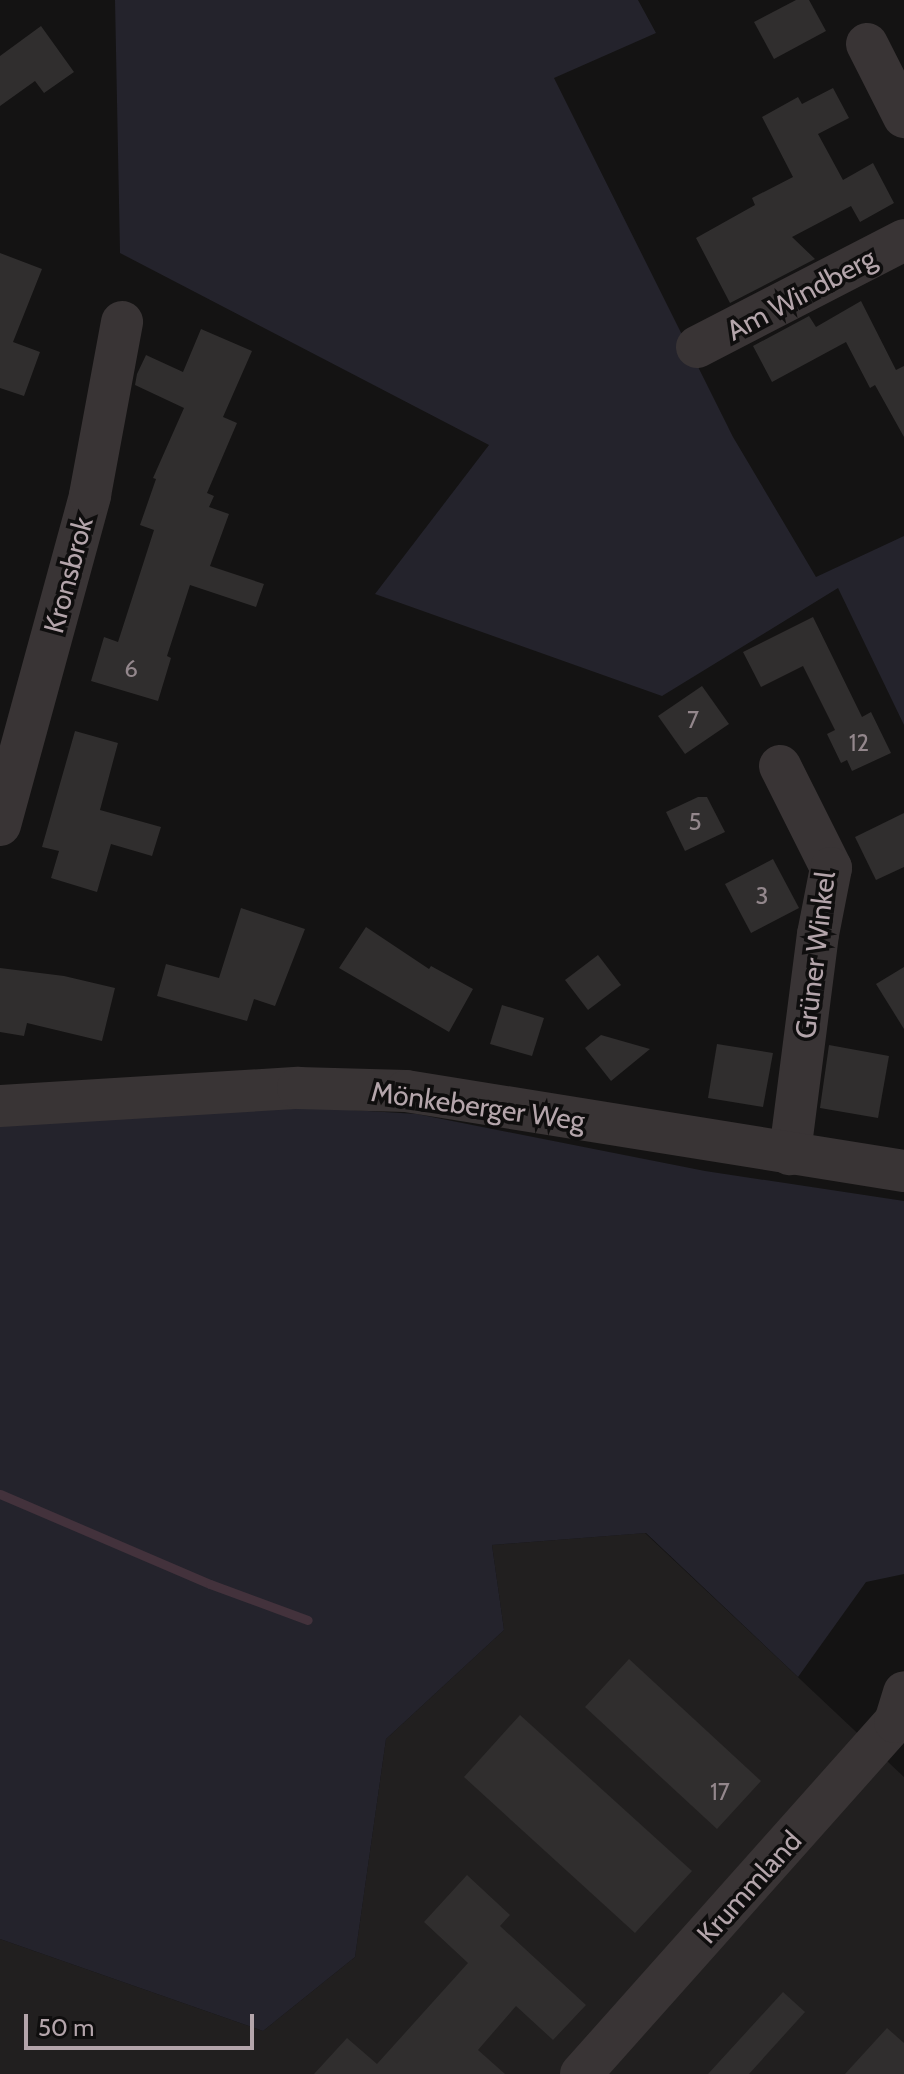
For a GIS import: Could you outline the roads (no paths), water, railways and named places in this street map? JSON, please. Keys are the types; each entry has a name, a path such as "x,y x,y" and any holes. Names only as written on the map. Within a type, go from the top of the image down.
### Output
{"street":[{"path":"867,44 904,117"},
{"name":"Am Windberg","path":"697,347 904,240"},
{"name":"Kronsbrok","path":"0,825 90,495 122,322"},
{"name":"Grüner Winkel","path":"780,766 831,868 818,934 790,1154"},
{"name":"Mönkeberger Weg","path":"0,1106 298,1088 406,1091 904,1171"},
{"name":"Krummland","path":"581,2074 895,1722 904,1692"}],"waterway":[{"path":"0,1494 210,1584 308,1620"}]}
